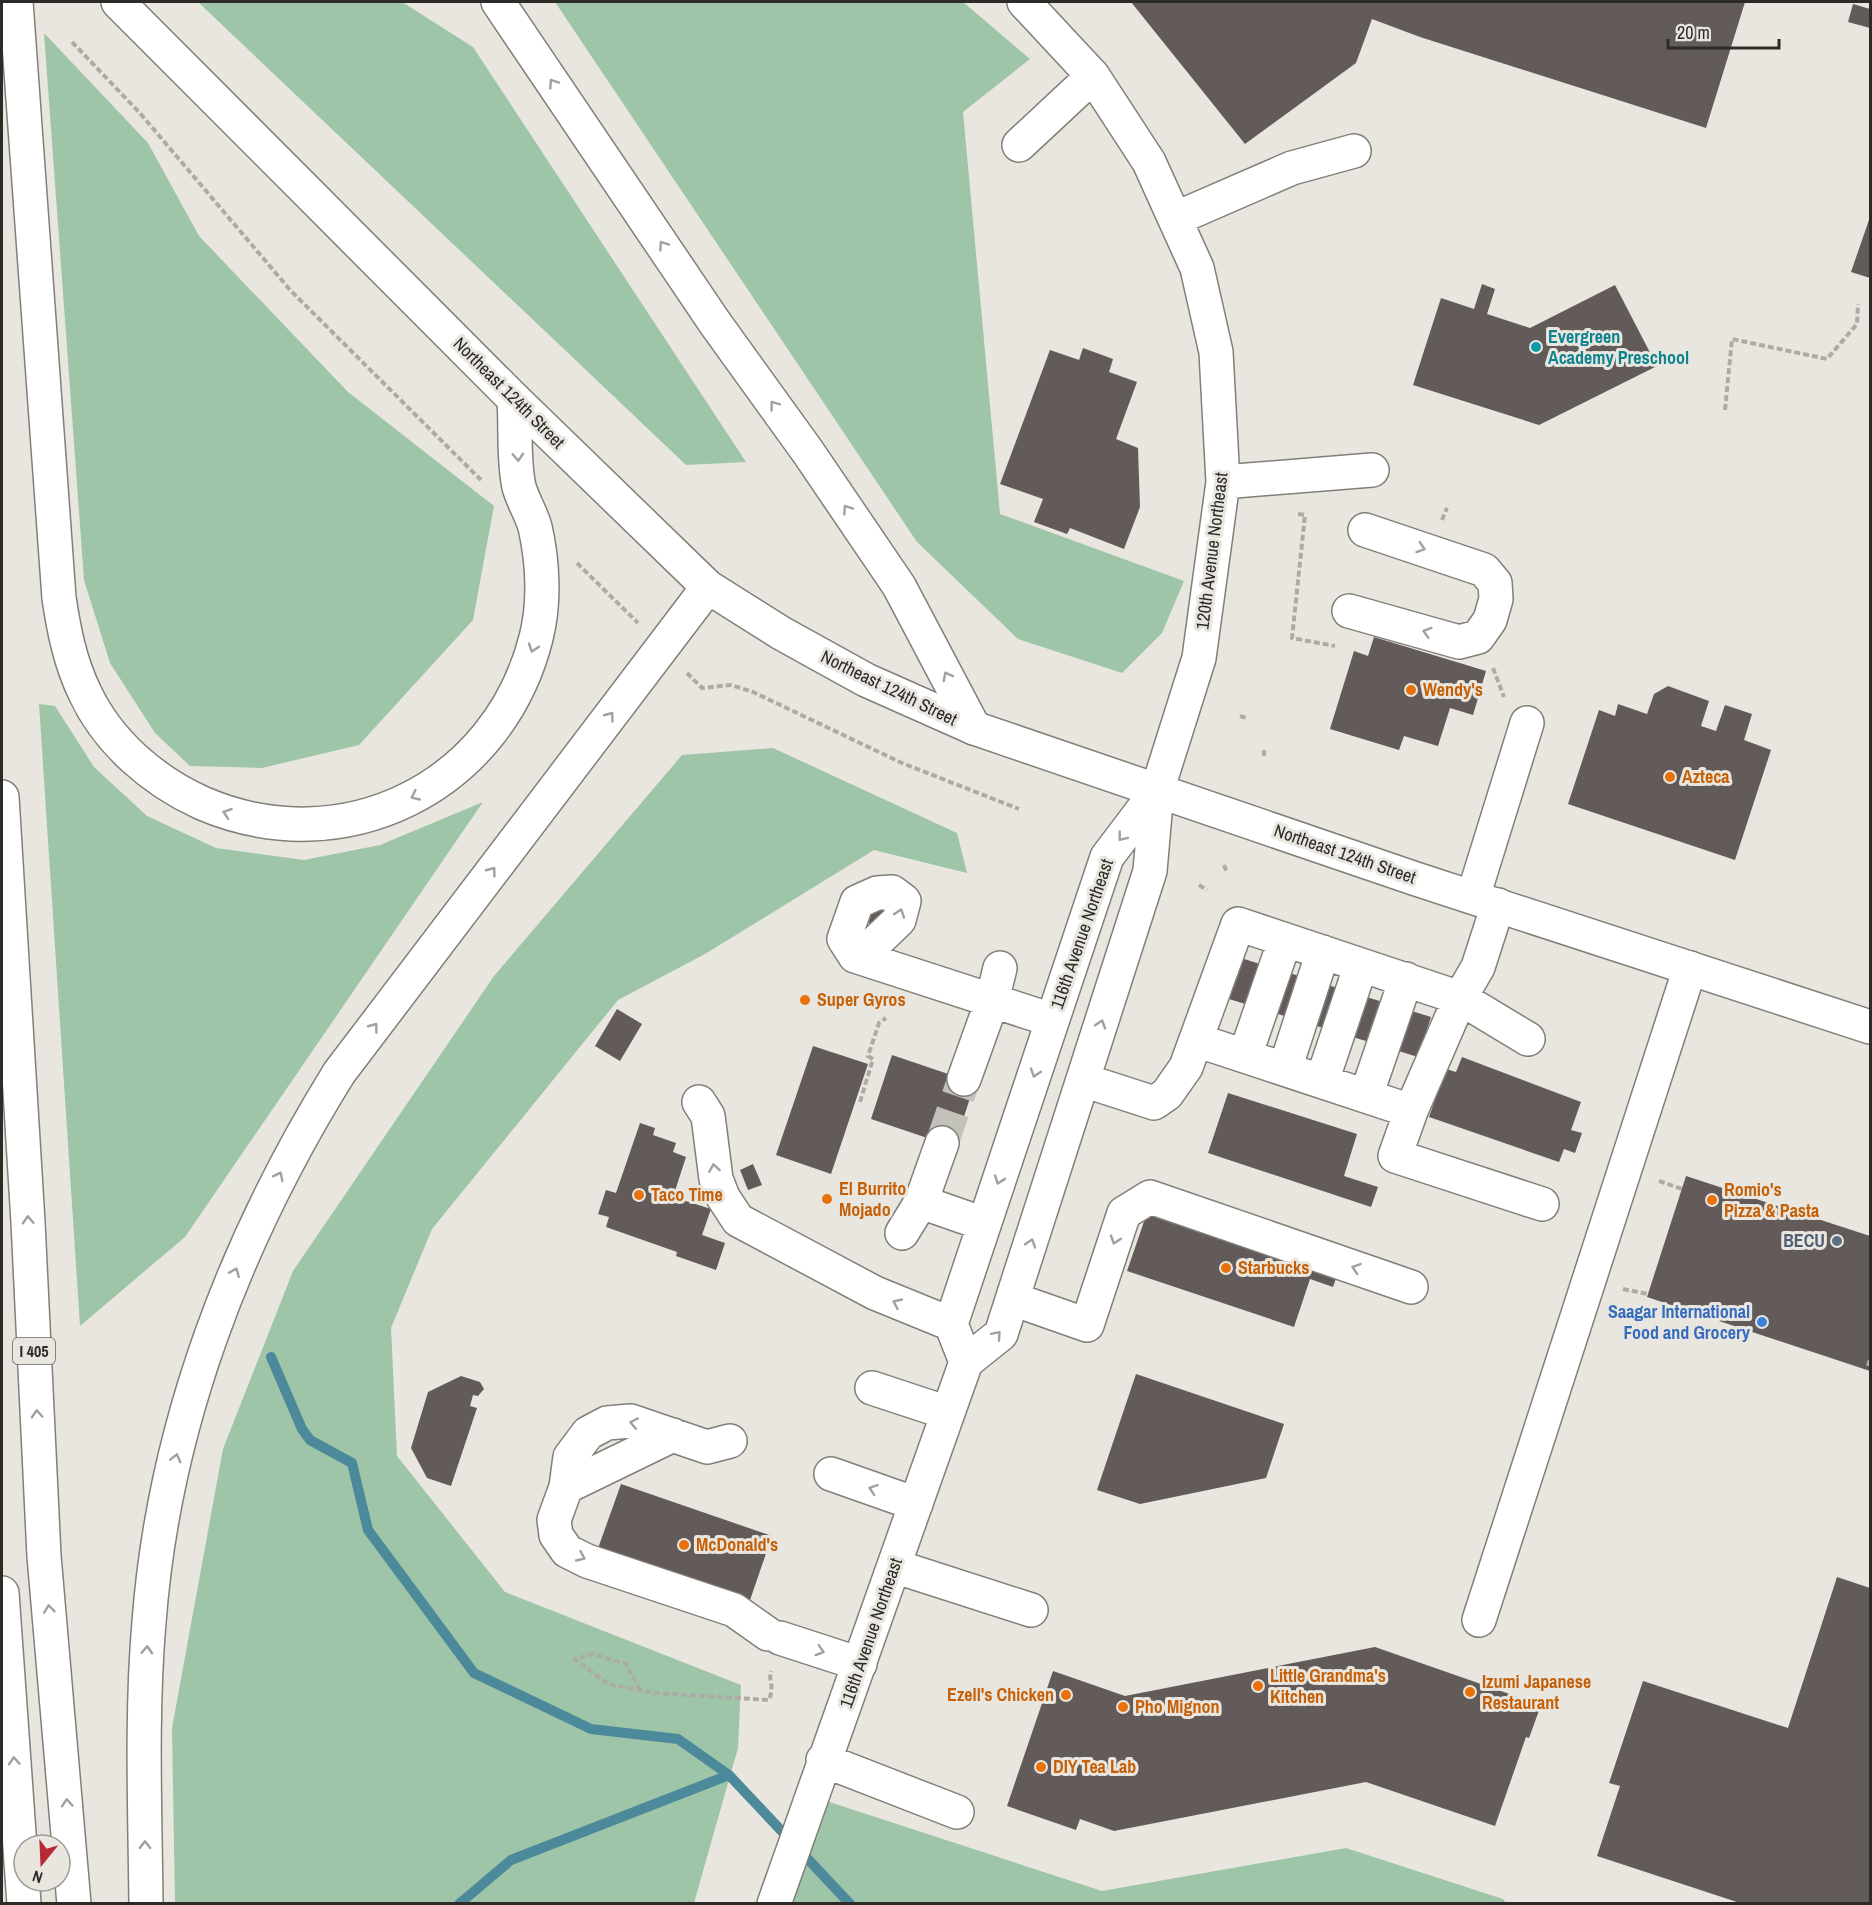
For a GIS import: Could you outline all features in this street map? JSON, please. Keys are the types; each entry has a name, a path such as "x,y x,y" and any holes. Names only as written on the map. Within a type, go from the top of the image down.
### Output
{"main road":[{"path":"16,2 59,598 67,648 85,694 108,730 139,764 177,792 229,814 281,825 331,824 380,812 425,791 467,759 506,710 521,683 536,637 542,593 541,562 534,525 519,487 514,399"},
{"name":"Northeast 124th Street","path":"118,2 514,399 708,587 781,633 866,680 974,728 1486,901 1870,1027"},
{"path":"498,2 715,323 808,452 899,586 974,728"},
{"name":"120th Avenue Northeast","path":"1024,2 1092,76 1149,162 1197,268 1216,352 1223,482 1199,658 1158,791"},
{"path":"1019,145 1092,76"},
{"path":"1176,218 1292,168 1354,151"},
{"path":"1223,482 1372,470"},
{"path":"1349,611 1459,642 1478,637 1490,620 1496,599 1495,583 1484,570 1365,530"},
{"path":"146,1904 144,1707 148,1621 156,1553 169,1485 194,1385 216,1317 253,1228 298,1139 339,1073 708,587"},
{"path":"1527,723 1486,901 1478,967 1460,998 1411,1111 1395,1156 1542,1204"},
{"path":"699,1102 708,1116 716,1179 723,1197 738,1220 876,1293 951,1324 966,1362 1001,1334 1013,1299 1150,871 1158,791"},
{"name":"116th Avenue Northeast","path":"951,1324 1107,857 1158,791"},
{"name":"I 405","path":"2,797 28,1222 44,1556 74,1904"},
{"path":"1083,1080 1154,1103 1167,1094 1186,1067 1238,924 1460,998 1528,1039"},
{"path":"1245,1056 1285,940"},
{"path":"1285,1069 1323,952"},
{"path":"863,958 1052,1020"},
{"path":"1322,1081 1361,965"},
{"path":"964,1079 992,1001 1000,968"},
{"path":"1479,1620 1690,969"},
{"path":"1366,1096 1406,979"},
{"path":"1196,1040 1411,1111"},
{"path":"903,1233 921,1202 942,1143"},
{"path":"1013,1299 1087,1325 1124,1213 1150,1197 1412,1287"},
{"path":"921,1202 984,1224"},
{"name":"116th Avenue Northeast","path":"774,1904 966,1362"},
{"path":"872,1388 948,1413"},
{"path":"730,1441 707,1447 631,1421 607,1423 588,1433 570,1457 566,1487 554,1520 556,1535 567,1551 587,1561 734,1610 774,1636 860,1664"},
{"path":"831,1474 916,1504"},
{"path":"894,1566 1031,1610"},
{"path":"2,1593 24,1904"},
{"path":"822,1765 957,1812"}],"path":[{"path":"1725,410 1732,339 1827,358 1857,324 1858,304"},
{"path":"1240,716 1246,718"},
{"path":"1264,750 1264,756"},
{"path":"1224,865 1227,873"},
{"path":"1199,885 1207,890"},
{"path":"861,1102 873,1059 868,1056 879,1023 886,1018"},
{"path":"1659,1180 1682,1189"},
{"path":"1623,1289 1648,1294"},
{"path":"1868,1366 1870,1359"},
{"path":"640,1690 626,1664 593,1654 575,1659 608,1684 640,1690 770,1700 774,1688 770,1676 774,1636"}],"green space":[{"path":"198,2 402,2 473,47 746,462 686,465"},
{"path":"555,2 963,2 1030,59 963,112 1000,514 1184,581 1162,633 1122,673 1018,639 917,542"},
{"path":"44,33 148,143 199,236 348,392 494,506 473,620 359,745 262,768 190,766 155,733 110,663 84,580"},
{"path":"39,704 55,706 94,767 147,816 216,848 304,860 380,845 483,802 185,1237 80,1326"},
{"path":"773,748 957,833 967,873 874,850 705,954 618,1000 432,1229 391,1328 397,1456 505,1592 741,1685 738,1748 694,1903 175,1903 172,1728 223,1449 293,1271 494,976 682,755"},
{"path":"811,1796 1102,1891 1346,1848 1503,1899 1506,1903 774,1904"}],"building":[{"path":"1131,2 1745,2 1706,128 1420,37 1372,19 1356,63 1245,144"},
{"path":"1853,4 1870,9 1870,28 1848,22"},
{"path":"1870,217 1870,278 1851,272"},
{"name":"Evergreen Academy Preschool","path":"1482,284 1495,289 1487,314 1530,328 1615,285 1657,366 1539,425 1413,385 1441,298 1474,309"},
{"path":"1083,348 1113,359 1109,372 1137,382 1116,439 1138,448 1140,507 1124,549 1070,528 1067,534 1034,522 1043,499 1000,484 1050,350 1079,360"},
{"name":"Wendy's","path":"1374,637 1486,671 1473,715 1450,708 1438,746 1404,736 1399,750 1330,729 1354,651 1368,656"},
{"name":"Azteca","path":"1668,686 1709,701 1701,726 1716,731 1725,705 1752,714 1744,740 1771,750 1735,860 1568,804 1599,710 1615,716 1618,704 1647,714 1654,694"},
{"path":"878,903 888,916 872,927 864,914"},
{"path":"1241,958 1431,1017 1418,1057 1229,999"},
{"path":"617,1009 642,1024 620,1061 595,1046"},
{"path":"813,1046 868,1064 831,1174 776,1155"},
{"path":"892,1055 975,1083 954,1147 871,1119"},
{"path":"1462,1057 1581,1102 1571,1130 1582,1133 1575,1153 1564,1149 1559,1162 1429,1117 1446,1069 1456,1072"},
{"path":"1228,1093 1357,1134 1344,1176 1378,1187 1371,1207 1208,1153"},
{"name":"Taco Time","path":"640,1123 655,1128 653,1135 676,1143 673,1152 686,1157 673,1197 711,1209 702,1235 725,1243 716,1270 676,1256 677,1252 606,1227 609,1217 598,1214 606,1190 616,1193"},
{"path":"753,1164 762,1185 748,1190 740,1170"},
{"path":"1686,1176 1870,1236 1870,1371 1647,1297"},
{"name":"Starbucks","path":"1150,1204 1338,1272 1333,1287 1310,1279 1294,1327 1127,1271"},
{"path":"1136,1374 1284,1424 1266,1478 1140,1504 1097,1490"},
{"path":"461,1376 480,1382 484,1389 478,1396 473,1395 470,1406 477,1408 451,1486 427,1478 411,1448 428,1392"},
{"name":"McDonald's","path":"621,1484 772,1536 748,1606 596,1554"},
{"path":"1837,1577 1870,1588 1870,1904 1743,1904 1597,1856 1620,1786 1609,1783 1643,1681 1788,1728"},
{"path":"1375,1647 1541,1705 1529,1738 1526,1737 1495,1826 1366,1782 1114,1831 1080,1819 1076,1830 1007,1806 1053,1671 1125,1696"}],"waterway":[{"path":"271,1357 302,1429 310,1440 352,1463 368,1530 474,1673 591,1729 678,1739 729,1775 850,1904"},
{"path":"459,1904 511,1860 729,1775"}],"tunnel":[{"path":"942,1143 964,1079"}],"place":[{"name":"Evergreen Academy Preschool","path":"1536,347"},
{"name":"Wendy's","path":"1411,690"},
{"name":"Azteca","path":"1670,777"},
{"name":"Super Gyros","path":"805,1000"},
{"name":"Taco Time","path":"639,1195"},
{"name":"El Burrito Mojado","path":"827,1199"},
{"name":"Romio's Pizza & Pasta","path":"1712,1200"},
{"name":"BECU","path":"1837,1241"},
{"name":"Starbucks","path":"1226,1268"},
{"name":"Saagar International Food and Grocery","path":"1762,1322"},
{"name":"McDonald's","path":"684,1545"},
{"name":"Little Grandma's Kitchen","path":"1258,1686"},
{"name":"Izumi Japanese Restaurant","path":"1470,1692"},
{"name":"Ezell's Chicken","path":"1066,1695"},
{"name":"Pho Mignon","path":"1123,1707"},
{"name":"DIY Tea Lab","path":"1041,1767"}]}
